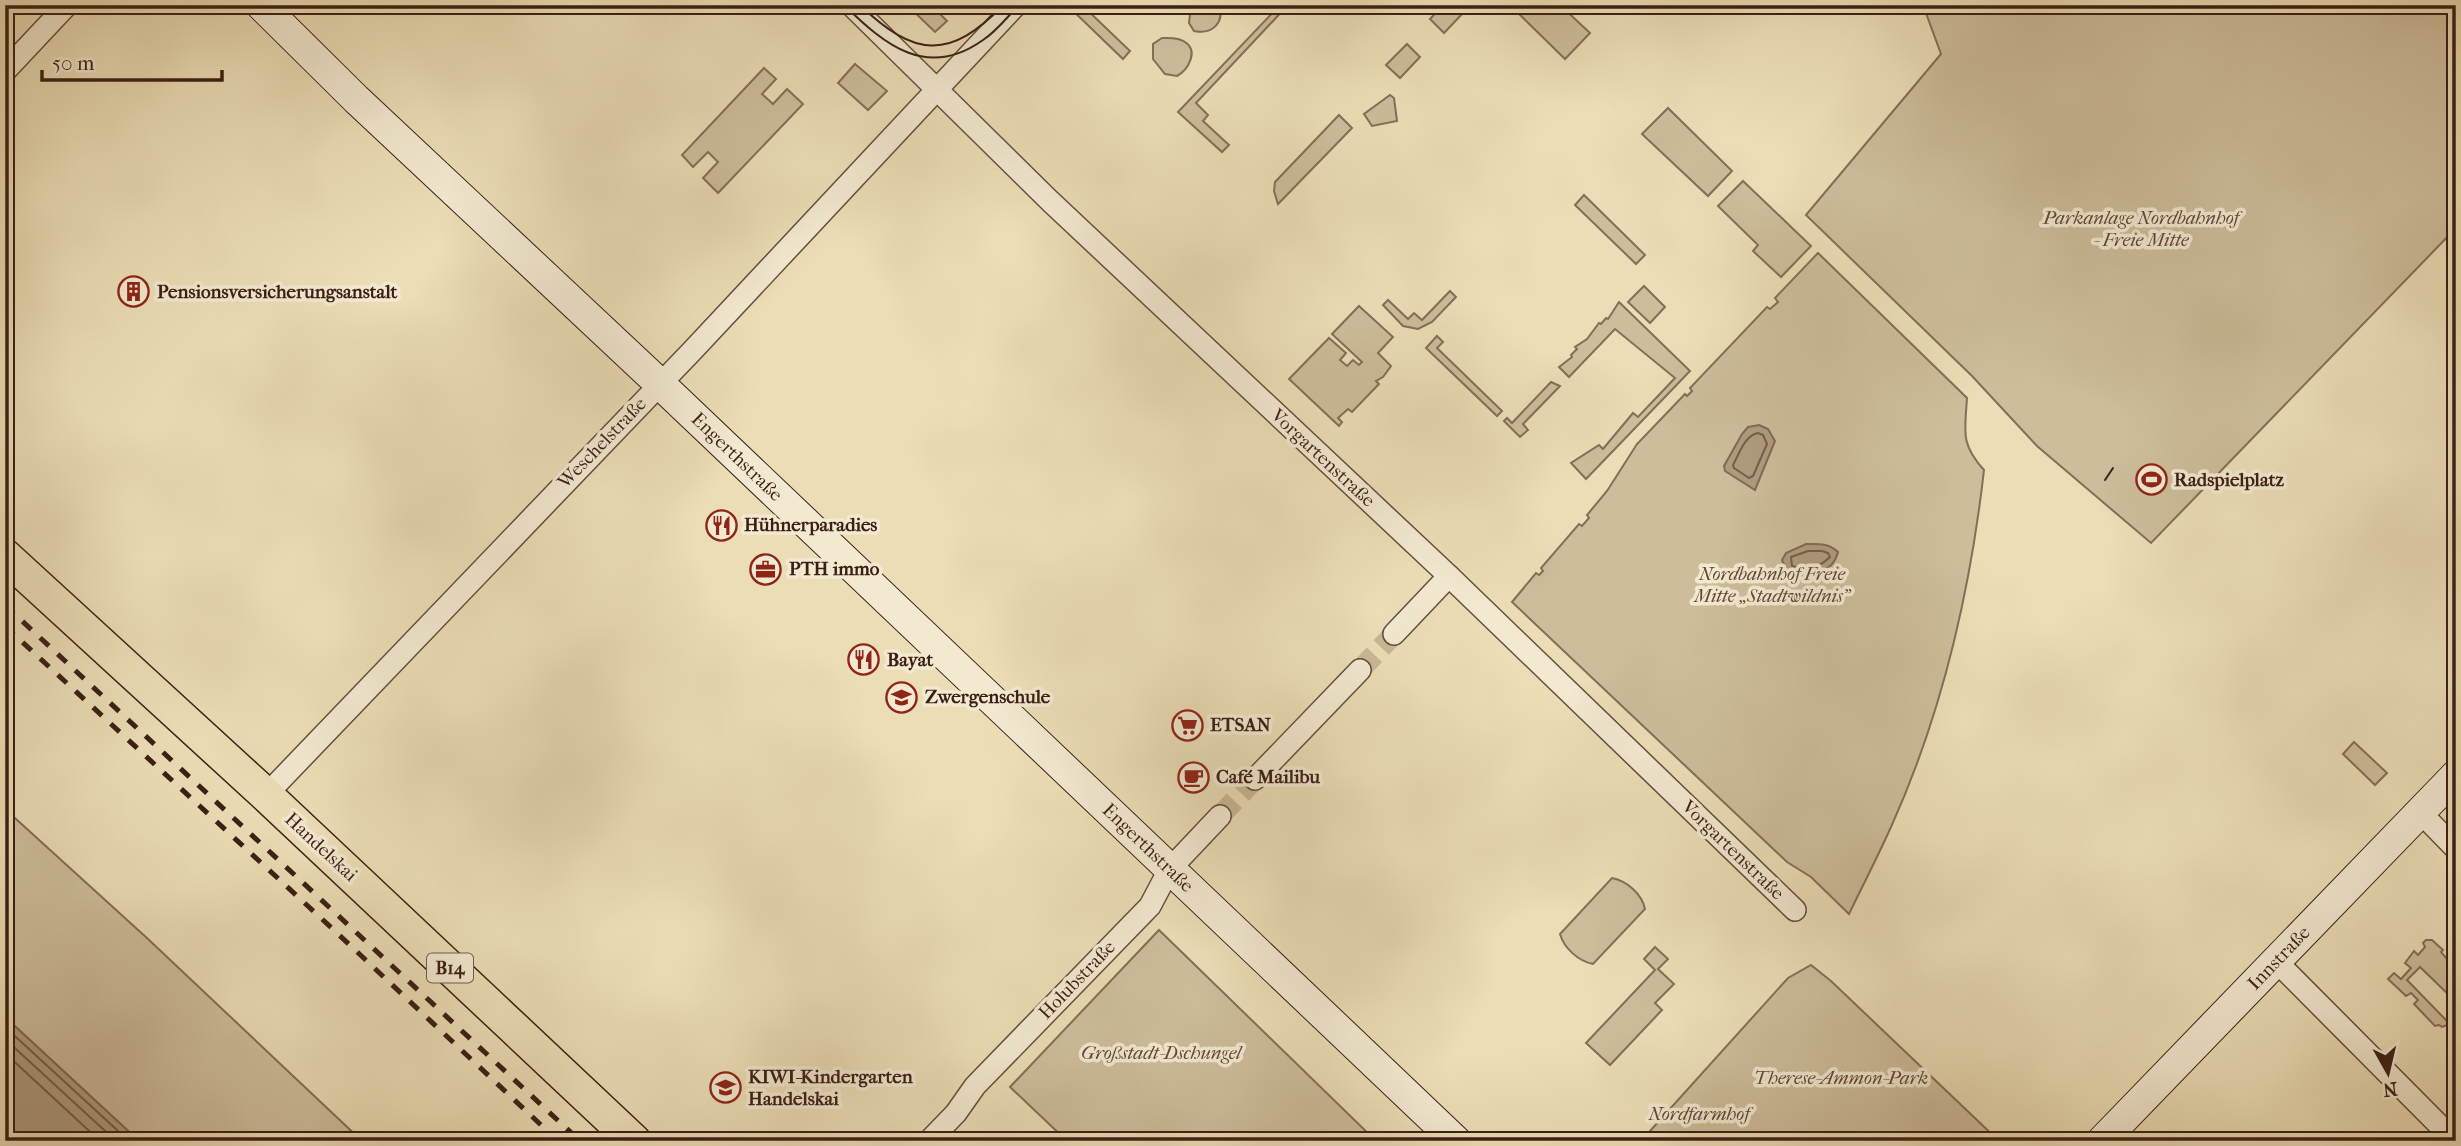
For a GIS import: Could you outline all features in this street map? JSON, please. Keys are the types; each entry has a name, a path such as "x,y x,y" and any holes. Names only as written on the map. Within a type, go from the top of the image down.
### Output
{"main road":[{"name":"Handelskai","path":"5,556 266,794 634,1141"}],"street":[{"path":"5,71 67,5"},
{"name":"Engerthstraße","path":"261,5 356,99 660,383 1456,1141"},
{"name":"Vorgartenstraße","path":"851,5 1050,201 1449,576 1795,910"},
{"name":"Weschelstraße","path":"266,794 1017,5"},
{"path":"1394,634 1449,576"},
{"path":"1255,779 1360,670"},
{"name":"Innstraße","path":"2102,1141 2456,775"},
{"path":"2420,812 2456,849"},
{"name":"Holubstraße","path":"929,1141 956,1113 975,1086 1150,906 1169,870 1220,816"},
{"path":"2276,961 2455,1141"}],"green space":[{"path":"907,5 931,5 947,21 935,32"},
{"path":"1082,5 1130,51 1123,59 1069,7"},
{"path":"1191,5 1218,5 1219,22 1212,29 1194,31 1189,23"},
{"path":"1280,5 1288,5 1196,103 1208,115 1203,121 1229,145 1222,152 1178,112"},
{"path":"1443,5 1456,5 1464,12 1444,33 1430,19"},
{"path":"1498,5 1560,5 1590,33 1565,59 1513,8 1506,13"},
{"name":"Parkanlage Nordbahnhof - Freie Mitte","path":"1923,5 2456,5 2456,228 2151,543 2037,446 1972,376 1806,215 1941,54"},
{"path":"1162,38 1183,40 1191,50 1188,65 1177,76 1165,74 1153,59 1153,44"},
{"path":"1407,44 1420,57 1400,78 1386,65"},
{"path":"855,64 887,91 868,110 838,83"},
{"path":"764,68 776,79 762,94 773,104 787,89 803,104 718,193 703,178 718,162 708,152 693,167 682,155"},
{"path":"1390,95 1394,98 1397,121 1372,126 1364,114"},
{"path":"1668,108 1732,171 1708,196 1642,134"},
{"path":"1339,115 1352,128 1278,204 1274,191 1275,182"},
{"path":"1743,181 1811,246 1781,277 1753,251 1758,245 1718,206"},
{"path":"1584,195 1645,255 1636,264 1575,205"},
{"name":"Nordbahnhof Freie Mitte „Stadtwildnis”","path":"1818,253 1967,398 1966,437 1971,452 1984,470 1971,562 1939,697 1909,784 1849,914 1811,877 1787,862 1512,602 1536,573 1539,575 1543,571 1541,568 1579,524 1582,526 1589,518 1587,515 1607,491 1637,444 1685,394 1687,396 1692,391 1690,388 1767,307 1770,309 1778,302 1775,298"},
{"path":"1644,286 1665,307 1650,323 1628,302"},
{"path":"1450,291 1456,297 1432,322 1418,329 1403,326 1383,305 1388,300 1408,319 1414,313 1422,320"},
{"path":"1619,302 1690,371 1586,479 1571,463 1599,445 1603,449 1633,413 1638,417 1675,378 1615,329 1569,377 1559,367 1572,357 1577,349 1575,347 1587,339 1599,323 1608,319"},
{"path":"1359,306 1393,337 1378,353 1391,366 1383,377 1376,381 1379,384 1352,412 1348,409 1338,418 1342,422 1339,426 1289,379 1329,338 1346,353 1340,360 1347,366 1353,360 1359,365 1362,362 1332,334"},
{"path":"1437,336 1443,342 1437,348 1502,411 1497,416 1426,348"},
{"path":"1551,382 1560,386 1523,424 1528,430 1520,437 1504,421 1507,418 1512,423"},
{"path":"2354,742 2387,773 2375,785 2343,754"},
{"path":"5,809 148,939 362,1141 139,1141 5,1017"},
{"path":"1612,878 1633,889 1641,898 1645,909 1593,964 1572,953 1560,934"},
{"name":"Großstadt-Dschungel","path":"1159,930 1376,1141 1067,1141 1010,1087"},
{"path":"2432,940 2443,950 2441,952 2447,959 2451,958 2456,962 2456,1002 2420,967 2407,980 2446,1020 2456,1011 2456,1047 2452,1044 2455,1028 2450,1024 2435,1026 2414,1004 2418,1000 2411,993 2406,996 2388,979 2394,973 2401,979 2411,968 2405,963 2414,951 2418,955 2425,947 2423,943"},
{"path":"1655,947 1668,959 1658,969 1674,984 1655,1003 1662,1010 1610,1065 1586,1043 1655,970 1644,959"},
{"name":"Therese-Ammon-Park","path":"1811,965 1999,1141 1641,1141 1788,978"}],"water":[{"path":"1759,425 1768,429 1775,441 1755,490 1725,471 1724,466 1742,434 1748,427"},
{"path":"1806,544 1831,547 1838,552 1835,560 1820,572 1791,574 1782,560 1786,553"},
{"path":"5,1017 139,1141 5,1141"}],"tunnel":[{"path":"1360,670 1394,634"},
{"path":"1220,816 1255,779"}],"tram line":[{"path":"844,5 891,44 925,57 943,57 963,52 988,36 1019,5"},
{"path":"860,5 898,35 915,43 932,45 949,43 966,36 1003,5"},
{"path":"2105,480 2113,468"}],"railway":[{"path":"5,605 580,1141"},
{"path":"5,626 558,1141"}],"place":[{"name":"Pensionsversicherungsanstalt","path":"134,292"},
{"name":"Radspielplatz","path":"2151,480"},
{"name":"Hühnerparadies","path":"721,525"},
{"name":"PTH immo","path":"766,569"},
{"name":"Bayat","path":"864,660"},
{"name":"Zwergenschule","path":"902,697"},
{"name":"ETSAN","path":"1187,725"},
{"name":"Café Mailibu","path":"1193,777"},
{"name":"KIWI-Kindergarten Handelskai","path":"725,1088"}],"park label":[{"name":"Nordfarmhof","path":"1699,1114"}]}
